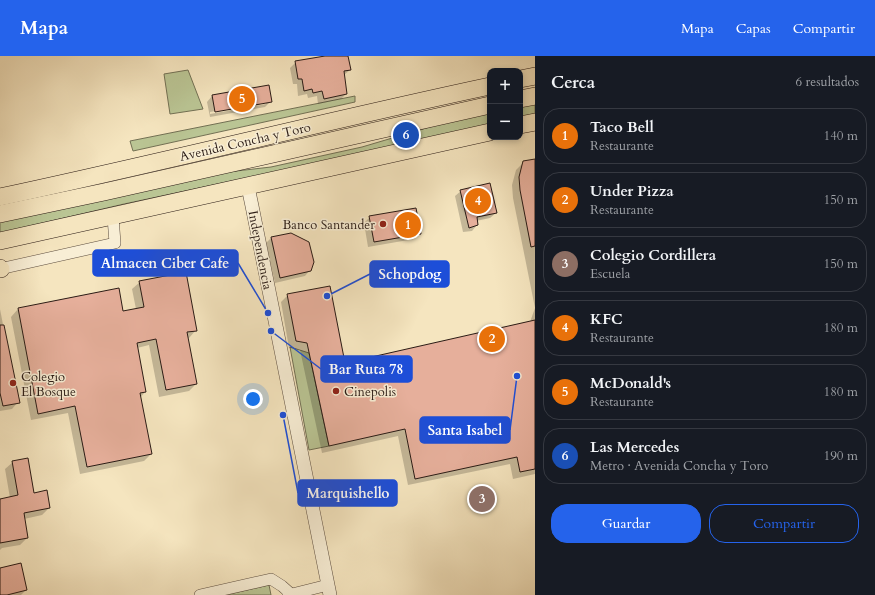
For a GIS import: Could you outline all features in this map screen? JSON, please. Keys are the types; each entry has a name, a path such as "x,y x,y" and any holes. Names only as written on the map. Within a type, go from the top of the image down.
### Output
{"main road":[{"path":"523,79 535,76"},
{"name":"Avenida Concha y Toro","path":"0,197 487,87"},
{"path":"441,96 487,100"},
{"path":"523,98 535,96"},
{"name":"Avenida Concha y Toro","path":"0,214 487,106"},
{"path":"523,125 535,122"},
{"path":"0,242 487,133"},
{"path":"221,147 238,162 246,178 248,187"},
{"path":"292,177 292,163 294,156 300,148"},
{"path":"36,189 104,192"}],"street":[{"name":"Independencia","path":"248,187 329,590"},
{"path":"0,269 114,243 113,216"},
{"path":"200,595 271,579 282,586 289,594 329,590"}],"green space":[{"path":"188,70 203,109 170,114 164,74"},
{"path":"355,96 355,102 133,151 130,141"},
{"path":"535,99 535,116 523,119 523,102"},
{"path":"487,110 487,127 124,204 0,233 0,221 219,173 271,167 362,147"},
{"path":"290,347 309,353 329,446 309,450"},
{"path":"269,585 271,595 225,595"}],"building":[{"path":"325,56 348,56 351,70 344,71 347,94 324,99 322,91 313,93 312,89 304,91 302,79 298,79 295,61"},
{"path":"269,85 272,102 215,112 212,95"},
{"path":"535,159 535,246 531,247 520,190 519,177 523,161"},
{"path":"490,183 497,213 477,217 478,225 469,228 460,190"},
{"path":"416,208 421,234 374,242 369,216"},
{"path":"291,233 309,242 314,262 311,271 280,278 271,237"},
{"path":"186,272 197,331 187,332 197,384 166,390 156,339 137,343 146,392 140,393 152,454 87,467 75,406 38,414 18,308 119,288 123,311 144,307 139,281"},
{"path":"330,286 345,363 535,320 535,469 520,472 517,457 415,479 405,429 329,446 307,343 296,341 287,294"},
{"path":"0,325 4,325 20,403 3,406 0,393"},
{"path":"28,458 34,493 47,490 50,508 24,513 28,538 0,543 0,499 18,495 12,461"},
{"path":"21,563 27,590 7,595 0,595 0,568"}],"place":[{"name":"McDonald's","path":"242,99"},
{"name":"Las Mercedes","path":"406,135"},
{"name":"KFC","path":"478,201"},
{"name":"Banco Santander","path":"383,224"},
{"name":"Taco Bell","path":"408,225"},
{"name":"Schopdog","path":"327,296"},
{"name":"Almacen Ciber Cafe","path":"268,313"},
{"name":"Bar Ruta 78","path":"271,331"},
{"name":"Under Pizza","path":"492,339"},
{"name":"Santa Isabel","path":"517,376"},
{"name":"Colegio El Bosque","path":"13,383"},
{"name":"Cinepolis","path":"336,391"},
{"name":"Marquishello","path":"283,415"},
{"name":"Colegio Cordillera","path":"482,499"}]}
